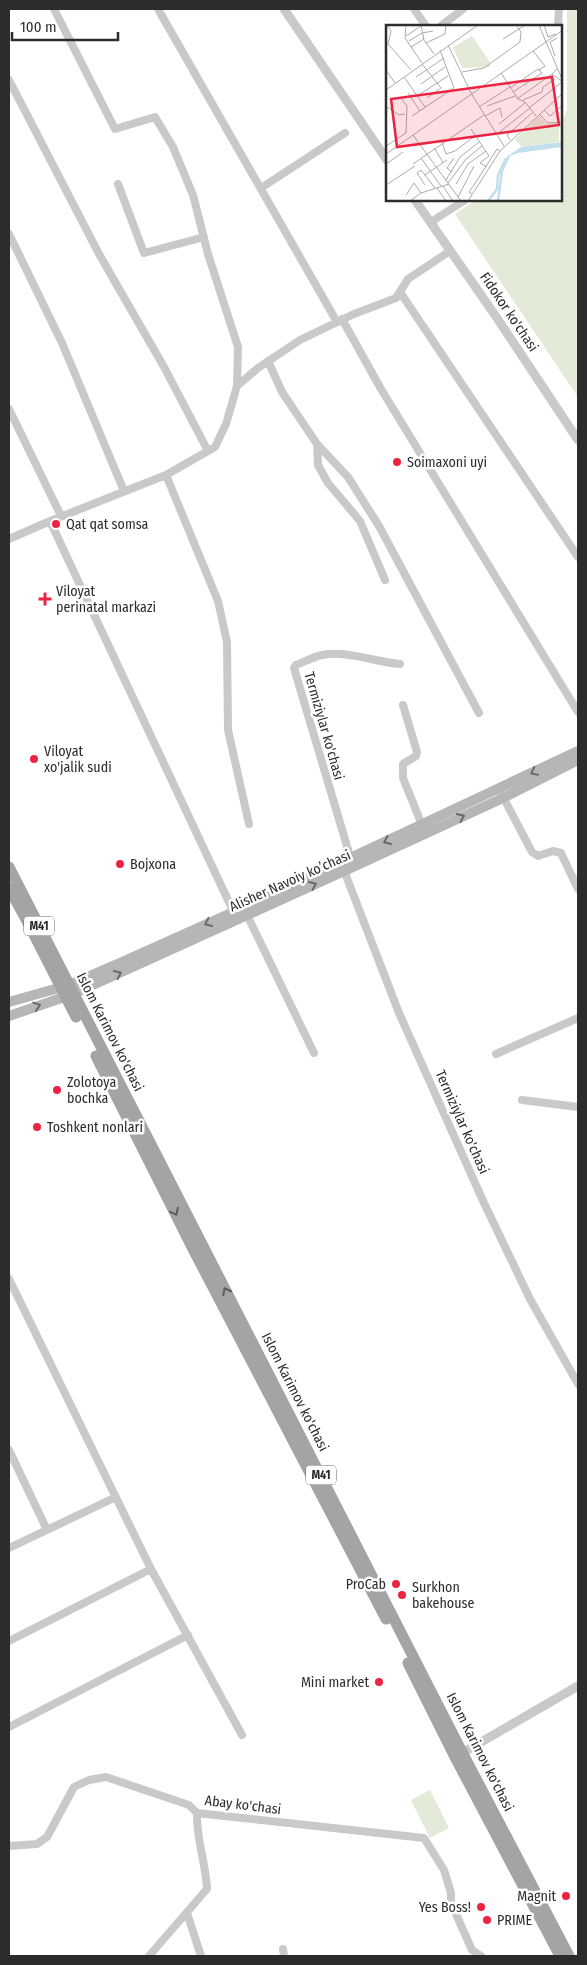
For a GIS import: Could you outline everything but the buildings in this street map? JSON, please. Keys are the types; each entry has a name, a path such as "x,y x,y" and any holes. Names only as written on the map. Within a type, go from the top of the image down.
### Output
{"main road":[{"name":"Alisher Navoiy ko’chasi","path":"235,915 247,915 422,825 501,794 578,751"},
{"name":"Alisher Navoiy ko’chasi","path":"9,1016 578,760"},
{"name":"Islom Karimov ko'chasi","path":"9,868 192,1247 394,1635 569,1956"},
{"name":"Islom Karimov ko'chasi","path":"9,888 67,991"},
{"name":"Alisher Navoiy ko’chasi","path":"9,1002 67,991"},
{"name":"Islom Karimov ko'chasi","path":"459,1755 560,1956"}],"street":[{"path":"9,539 61,516 166,475 216,446 223,431 237,386 238,348 193,195 173,147 155,117 115,129 54,9"},
{"path":"158,9 261,188 381,389 578,712"},
{"path":"284,9 386,156"},
{"path":"414,9 425,25"},
{"path":"442,25 463,9"},
{"path":"558,25 559,9"},
{"path":"9,80 99,254 164,367 208,451"},
{"path":"261,188 344,133"},
{"path":"118,184 144,253 204,237"},
{"name":"Fidokor ko'chasi","path":"416,201 578,440"},
{"path":"431,222 463,201"},
{"path":"9,234 62,343 124,491"},
{"path":"237,386 268,361 300,340 340,320 396,298 408,279 450,250"},
{"path":"400,292 578,557"},
{"path":"268,361 282,392 317,444 348,477 379,526 479,713"},
{"path":"9,409 61,516"},
{"path":"317,444 318,464 328,483 360,521 385,580"},
{"path":"166,475 218,601 227,642 228,730 249,824"},
{"path":"50,521 235,915"},
{"name":"Termiziylar ko'chasi","path":"400,664 350,655 322,655 296,665 294,668 347,864 399,1013 484,1203 530,1299 578,1384"},
{"path":"403,705 417,752 416,756 403,764 402,778 422,825"},
{"path":"501,794 532,852 538,856 553,851 560,853 578,889"},
{"path":"247,915 314,1053"},
{"path":"496,1054 578,1018"},
{"path":"522,1100 578,1107"},
{"path":"9,1279 151,1569 242,1735"},
{"path":"9,1450 47,1530"},
{"path":"9,1548 116,1497"},
{"path":"9,1641 151,1569"},
{"path":"9,1727 188,1635"},
{"path":"459,1755 578,1686"},
{"name":"Abay ko'chasi","path":"9,1846 37,1844 47,1837 74,1787 89,1780 106,1777 189,1805 197,1813 424,1838 444,1870 451,1893 451,1903 472,1950 481,1956"},
{"path":"149,1956 207,1890 196,1823 197,1813"},
{"path":"187,1913 201,1956"}],"green space":[{"path":"567,9 578,9 578,397 455,214 474,201 562,201 562,123 567,109"},
{"path":"430,1790 449,1828 430,1838 411,1800"}],"place":[{"name":"Soimaxoni uyi","path":"397,462"},
{"name":"Qat qat somsa","path":"56,524"},
{"name":"Viloyat perinatal markazi","path":"45,599"},
{"name":"Viloyat xo'jalik sudi","path":"34,759"},
{"name":"Bojxona","path":"120,864"},
{"name":"Zolotoya bochka","path":"57,1090"},
{"name":"Toshkent nonlari","path":"37,1127"},
{"name":"ProCab","path":"396,1584"},
{"name":"Surkhon bakehouse","path":"402,1595"},
{"name":"Mini market","path":"379,1682"},
{"name":"Magnit","path":"566,1896"},
{"name":"Yes Boss!","path":"481,1907"},
{"name":"PRIME","path":"487,1920"}]}
